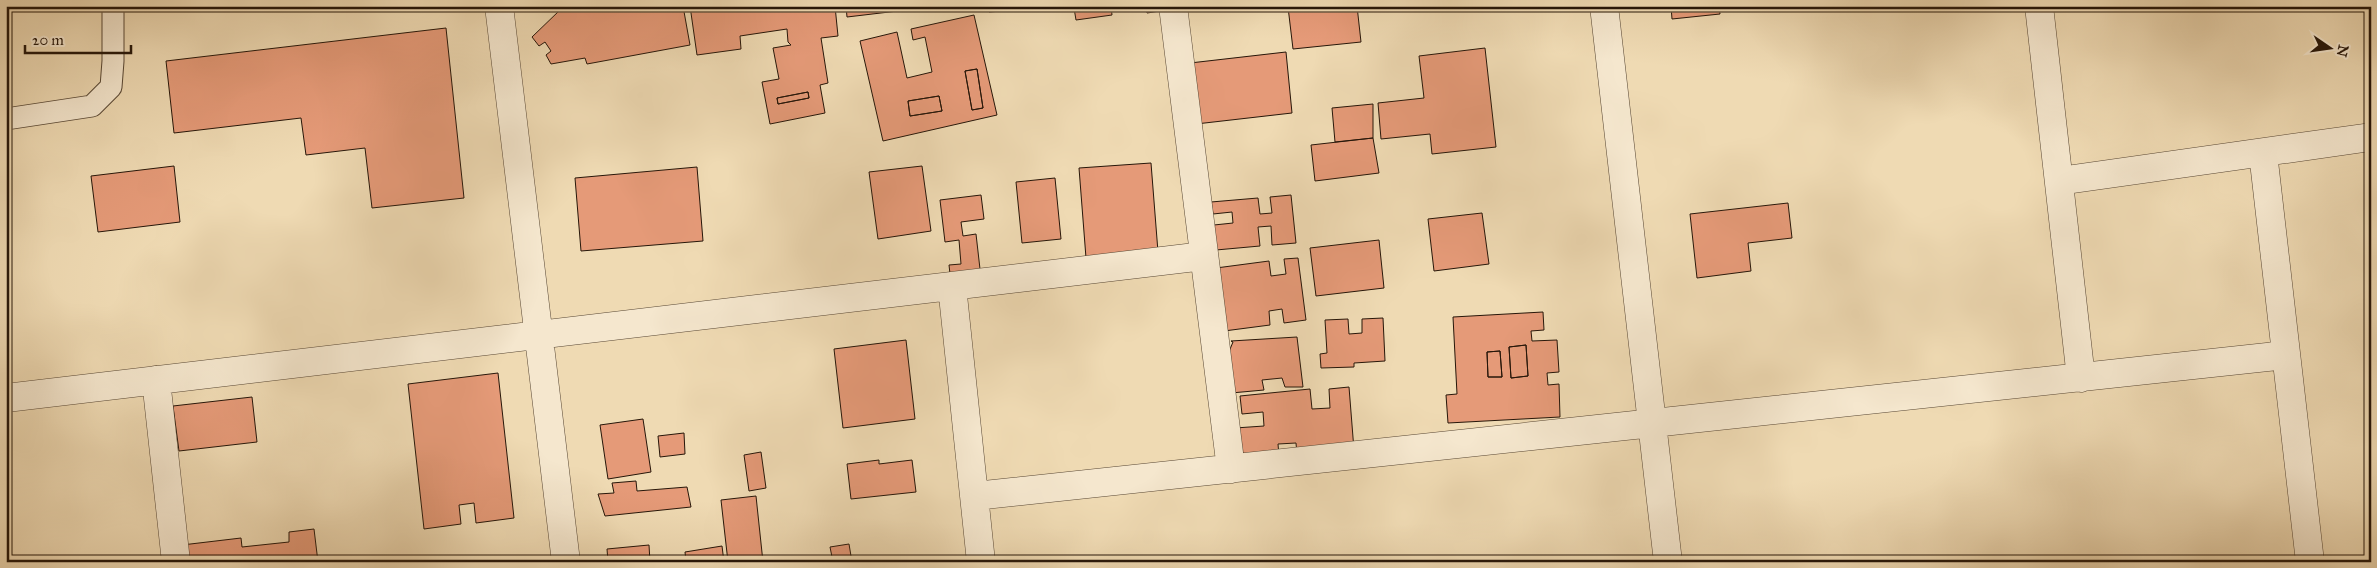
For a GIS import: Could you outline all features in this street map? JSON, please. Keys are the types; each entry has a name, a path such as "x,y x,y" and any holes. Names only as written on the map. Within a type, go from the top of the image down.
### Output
{"street":[{"path":"499,6 566,562"},
{"path":"1173,6 1231,469"},
{"path":"1604,6 1668,562"},
{"path":"2040,6 2082,378"},
{"path":"2059,181 2371,138"},
{"path":"2263,153 2310,562"},
{"path":"6,398 1204,256"},
{"path":"952,286 981,562"},
{"path":"975,496 2286,355"},
{"path":"156,380 176,562"}],"lane":[{"path":"6,119 92,106 111,87 114,62 113,6"}],"building":[{"path":"603,6 683,6 690,45 587,64 585,58 551,64 546,55 551,51 545,42 539,46 532,37 560,10"},
{"path":"690,6 835,6 838,36 821,38 828,83 820,85 825,113 770,124 762,82 779,79 773,48 791,45 788,42 787,29 740,36 741,49 697,55","holes":["808,92 809,98 778,104 777,98"]},
{"path":"846,6 940,6 847,17"},
{"path":"989,6 1051,6 1051,7 989,12"},
{"path":"1111,6 1112,15 1076,20 1074,8"},
{"path":"1146,6 1159,6 1160,11 1147,13"},
{"path":"1357,6 1361,42 1293,49 1288,7"},
{"path":"1671,6 1719,6 1720,14 1672,19"},
{"path":"1765,6 1787,6 1766,9"},
{"path":"974,15 997,115 883,141 860,41 897,32 907,78 932,72 925,37 913,40 911,29","holes":["977,69 983,108 972,110 965,71","939,96 942,111 910,116 908,101"]},
{"path":"446,28 464,198 372,208 365,148 306,155 301,118 174,133 166,61"},
{"path":"1485,48 1496,147 1432,154 1430,134 1381,139 1378,103 1424,98 1419,56"},
{"path":"1286,52 1292,113 1196,124 1190,63"},
{"path":"977,69 983,108 972,110 965,71"},
{"path":"808,92 809,98 778,104 777,98"},
{"path":"939,96 942,111 910,116 908,101"},
{"path":"1373,104 1373,138 1335,142 1332,108"},
{"path":"1373,138 1379,173 1315,181 1311,145"},
{"path":"1151,163 1158,252 1086,258 1079,168"},
{"path":"174,166 180,222 98,232 91,176"},
{"path":"922,166 931,231 878,239 869,172"},
{"path":"697,167 703,241 581,251 575,178"},
{"path":"1055,178 1061,239 1022,243 1016,182"},
{"path":"981,195 984,219 961,222 963,236 976,234 980,269 951,283 949,265 961,264 959,240 945,242 940,200"},
{"path":"1291,195 1296,243 1272,245 1271,226 1258,227 1260,246 1216,250 1214,225 1233,223 1232,212 1213,214 1211,202 1258,198 1260,214 1272,213 1270,197"},
{"path":"1788,203 1792,238 1748,243 1751,271 1697,278 1690,214"},
{"path":"1482,213 1489,264 1434,271 1428,219"},
{"path":"1379,240 1384,288 1316,296 1310,248"},
{"path":"1298,258 1306,320 1284,323 1282,309 1269,311 1270,325 1224,331 1216,268 1269,261 1271,276 1286,274 1284,259"},
{"path":"1543,312 1544,330 1531,331 1532,341 1557,340 1559,372 1547,373 1548,385 1559,384 1560,417 1448,423 1446,395 1457,394 1453,317","holes":["1526,345 1528,376 1511,378 1509,347","1500,351 1502,377 1488,377 1487,352"]},
{"path":"1383,318 1385,361 1354,363 1354,367 1321,368 1320,354 1327,353 1325,320 1348,319 1349,334 1362,333 1362,319"},
{"path":"1297,337 1303,387 1285,387 1282,378 1262,380 1264,390 1231,393 1228,354 1233,342 1231,341"},
{"path":"906,340 915,419 843,428 834,349"},
{"path":"1526,345 1528,376 1511,378 1509,347"},
{"path":"1500,351 1502,377 1488,377 1487,352"},
{"path":"498,373 514,518 476,523 474,503 459,505 461,524 424,529 408,384"},
{"path":"1349,387 1354,450 1297,455 1296,443 1278,444 1279,456 1242,459 1235,428 1264,426 1263,412 1242,414 1240,396 1310,389 1312,409 1330,408 1329,389"},
{"path":"252,397 257,442 179,451 173,406"},
{"path":"643,419 651,472 608,479 600,425"},
{"path":"684,433 685,454 660,457 658,436"},
{"path":"761,452 766,488 749,491 744,455"},
{"path":"879,460 879,464 912,460 916,492 851,499 847,464"},
{"path":"636,481 637,491 687,487 691,507 605,516 598,494 614,493 612,483"},
{"path":"756,496 763,562 728,562 721,500"},
{"path":"314,529 318,562 184,562 182,545 241,538 242,547 289,542 289,532"},
{"path":"849,544 852,562 833,562 830,547"},
{"path":"649,545 650,562 608,562 607,549"},
{"path":"722,546 724,562 686,562 685,552"}]}
